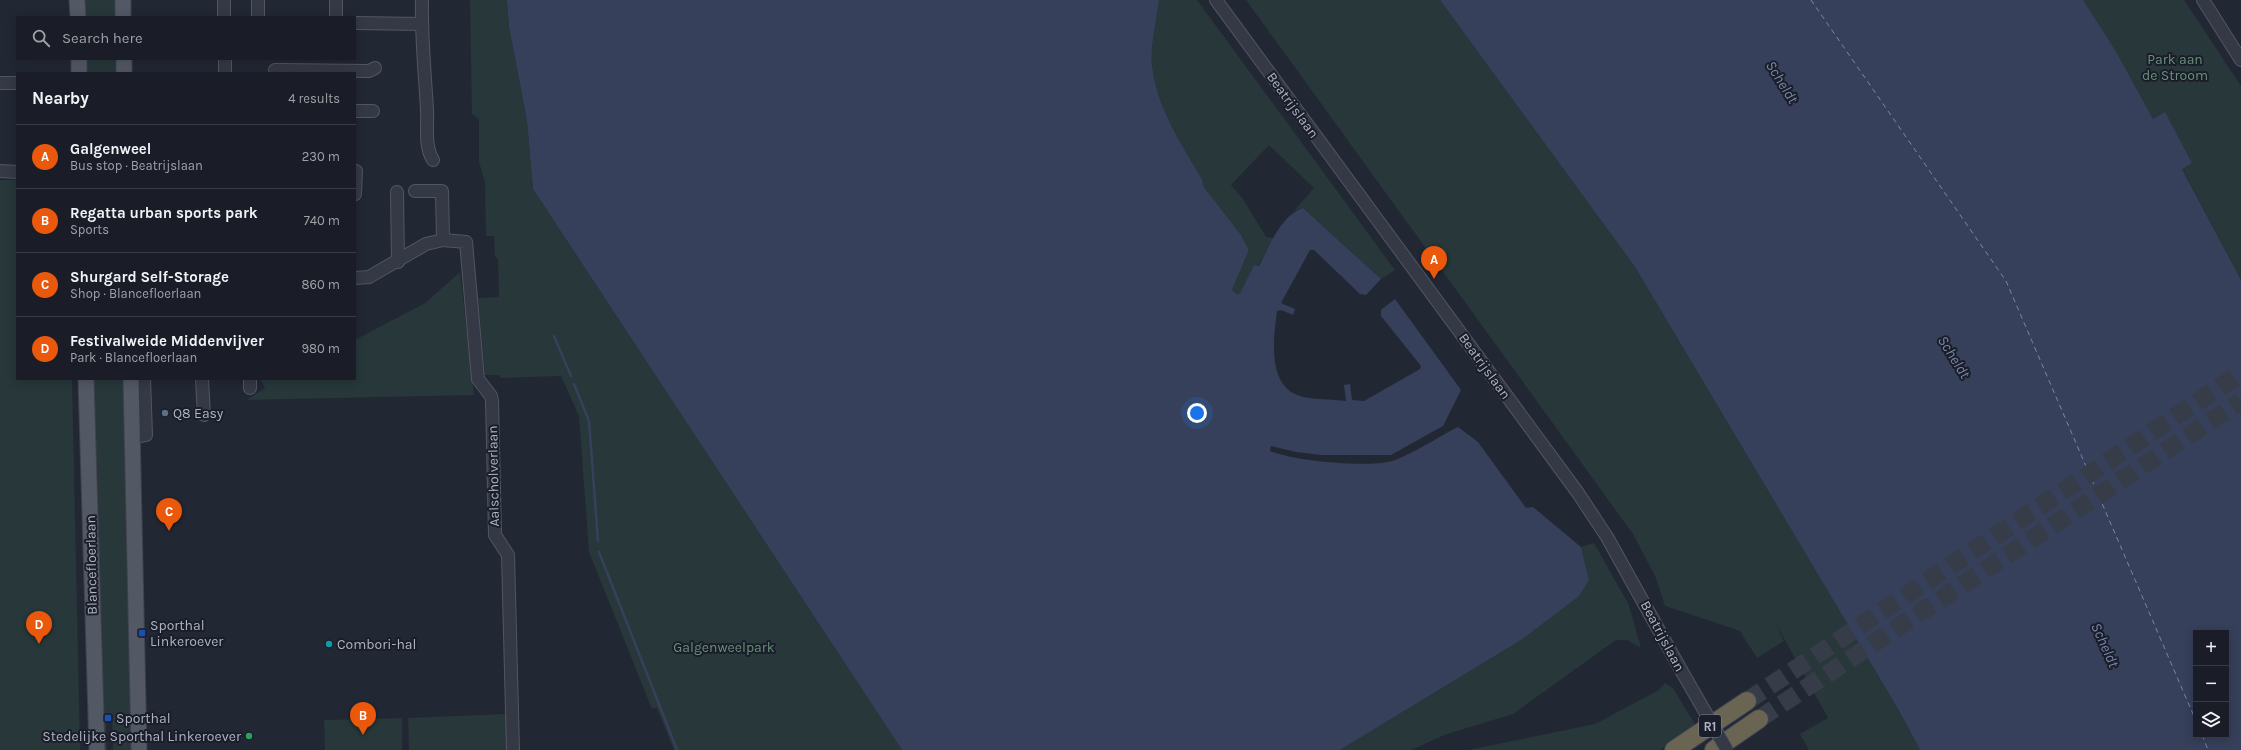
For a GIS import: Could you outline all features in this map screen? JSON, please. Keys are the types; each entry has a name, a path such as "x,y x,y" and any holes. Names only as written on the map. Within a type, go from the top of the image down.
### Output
{"highway":[{"name":"R1","path":"1674,750 1747,701"},
{"name":"R1","path":"1714,750 1759,720"}],"main road":[{"path":"77,0 78,16"},
{"path":"122,0 123,16"},
{"path":"79,60 79,72"},
{"path":"124,60 124,72"},
{"name":"Blancefloerlaan","path":"86,380 97,750"},
{"path":"131,380 139,750"}],"street":[{"path":"224,0 224,16"},
{"path":"258,0 258,16"},
{"path":"336,0 336,16"},
{"path":"422,0 428,152 433,160"},
{"name":"Beatrijslaan","path":"1216,0 1578,493 1611,544 1727,750"},
{"path":"2203,0 2241,60"},
{"path":"356,23 422,24"},
{"path":"225,60 225,72"},
{"path":"275,70 334,67 369,70 375,68"},
{"path":"0,83 16,83"},
{"path":"356,112 373,111"},
{"path":"0,172 16,172"},
{"path":"356,278 369,277 398,262 426,244 443,240 442,191 415,191"},
{"path":"397,192 398,262"},
{"name":"Aalscholverlaan","path":"443,240 466,242 478,379 491,396 492,401 495,535 508,555 513,750"},
{"path":"132,438 146,435 144,380"},
{"path":"202,380 204,415"}],"green space":[{"path":"82,0 117,0 117,16 82,16"},
{"name":"Galgenweelpark","path":"470,0 507,0 509,27 527,121 533,189 902,750 674,750 657,708 652,709 589,552 579,416 561,376 500,378 500,375 485,375 478,298 499,297 498,259 495,256 494,236 486,236 485,182 479,162 479,119 472,114"},
{"path":"1159,0 1197,0 1395,270 1381,279 1303,208 1294,211 1314,188 1269,145 1231,185 1243,199 1266,237 1274,238 1258,266 1254,265 1240,293 1238,295 1232,290 1249,250 1241,235 1202,186 1202,179 1178,138 1164,110 1154,80 1152,64 1153,41"},
{"path":"1246,0 1440,0 1635,267 1898,709 1920,750 1809,750 1800,734 1828,718 1776,624 1784,641 1757,658 1740,631 1665,606 1655,576 1633,534"},
{"name":"Park aan de Stroom","path":"2083,0 2184,0 2241,86 2241,280 2182,168 2192,163 2165,113 2153,119"},
{"path":"83,60 118,60 119,72 83,72"},
{"path":"0,180 16,180 16,380 72,380 80,750 0,750"},
{"path":"460,272 474,395 247,400 265,388 261,380 356,380 356,339 425,303"},
{"path":"90,380 126,380 136,750 113,750 112,717 106,717 107,750 102,750"},
{"path":"1594,543 1629,605 1641,648 1627,640 1616,640 1513,714 1447,734 1411,750 1340,750 1521,640 1589,580 1581,547"},
{"path":"1665,683 1673,688 1696,726 1660,750 1468,750 1595,724 1659,690"},
{"path":"506,714 506,750 409,750 408,718"},
{"path":"402,718 402,750 325,750 324,720"}],"water":[{"path":"507,0 1159,0 1153,41 1152,64 1154,80 1164,110 1178,138 1202,179 1203,186 1241,235 1249,250 1232,290 1238,295 1240,293 1254,265 1259,266 1276,232 1288,217 1303,208 1381,279 1366,295 1360,294 1314,250 1310,250 1281,303 1295,309 1293,315 1281,310 1277,311 1274,346 1277,371 1282,382 1289,391 1300,396 1346,401 1344,385 1350,384 1352,400 1364,401 1420,369 1421,366 1381,316 1381,310 1395,299 1461,390 1443,426 1391,455 1322,455 1296,452 1271,446 1270,451 1296,458 1349,464 1381,463 1392,461 1407,455 1458,427 1478,442 1526,508 1533,507 1581,547 1589,580 1579,596 1521,640 1340,750 902,750 533,189 527,121 509,27"},
{"name":"Scheldt","path":"1440,0 2083,0 2115,50 2153,119 2165,112 2192,163 2182,169 2241,280 2241,750 1920,750 1898,709 1635,267"}],"waterway":[{"path":"554,336 571,376"},
{"path":"574,384 589,421 598,541"},
{"path":"599,552 677,750"}],"ferry route":[{"path":"1811,0 2006,281 2193,714"},
{"path":"2203,738 2208,750"}],"tunnel":[{"path":"1747,701 2241,373"},
{"path":"1759,719 2241,401"}],"place":[{"name":"Galgenweel","path":"1434,279"},
{"name":"Q8 Easy","path":"165,413"},
{"name":"Shurgard Self-Storage","path":"169,531"},
{"name":"Sporthal Linkeroever","path":"142,633"},
{"name":"Festivalweide Middenvijver","path":"39,644"},
{"name":"Combori-hal","path":"329,644"},
{"name":"Sporthal","path":"108,718"},
{"name":"Regatta urban sports park","path":"363,735"},
{"name":"Stedelijke Sporthal Linkeroever","path":"249,736"}]}
